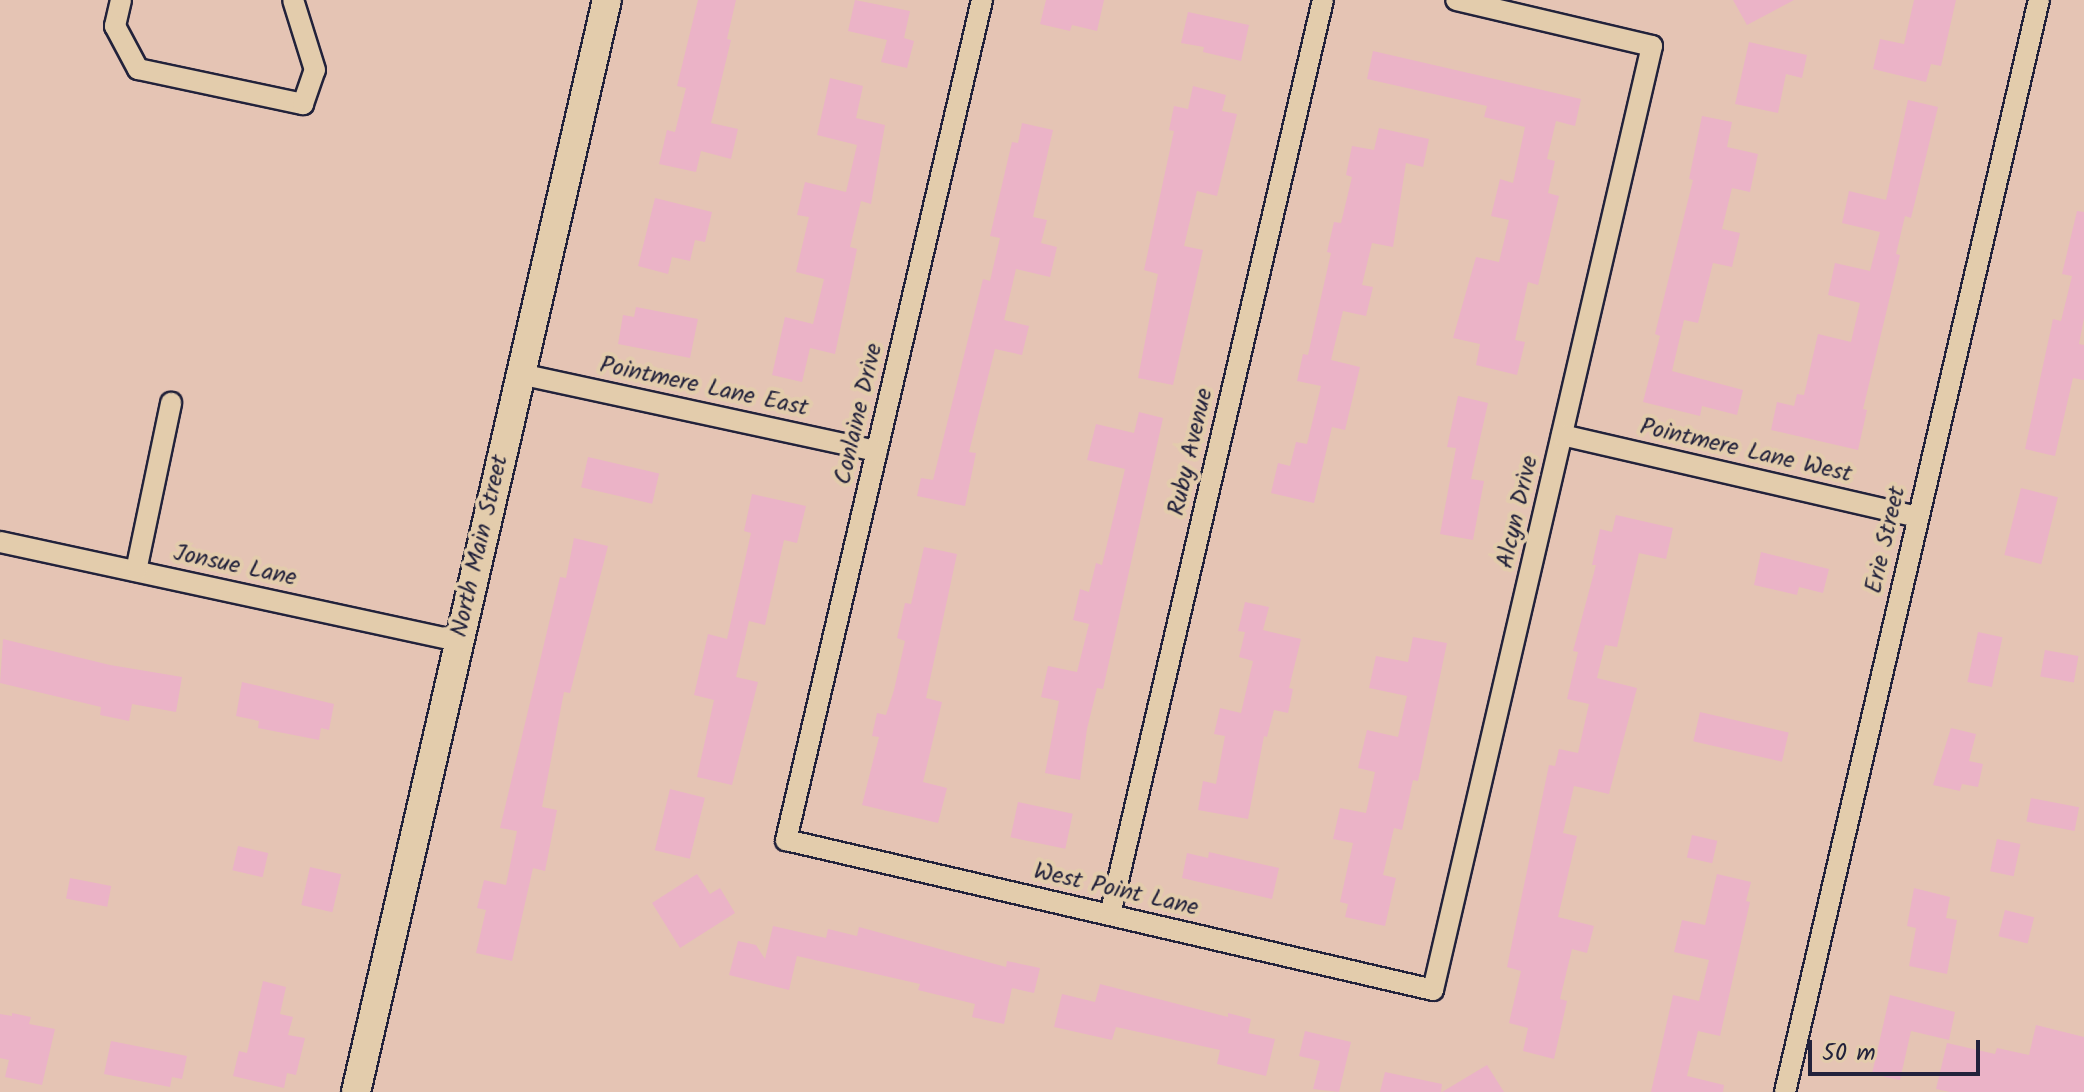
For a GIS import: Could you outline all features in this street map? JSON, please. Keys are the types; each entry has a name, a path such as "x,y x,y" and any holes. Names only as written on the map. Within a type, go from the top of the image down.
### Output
{"main road":[{"name":"North Main Street","path":"356,1092 607,0"}],"street":[{"path":"121,0 115,26 138,69 303,104 315,70 293,0"},
{"name":"Conlaine Drive","path":"786,840 982,0"},
{"name":"Ruby Avenue","path":"1110,915 1323,0"},
{"name":"Alcyn Drive","path":"1433,990 1652,46 1456,0"},
{"name":"Erie Street","path":"1785,1092 2039,0"},
{"name":"Pointmere Lane East","path":"520,374 877,451"},
{"path":"136,571 171,403"},
{"name":"Pointmere Lane West","path":"1562,435 1918,517"},
{"name":"Jonsue Lane","path":"0,542 458,641"},
{"name":"West Point Lane","path":"786,840 1433,990"}],"building":[{"path":"698,0 736,0 727,39 731,40 711,123 738,129 731,159 701,151 696,172 659,164 667,130 675,132 686,88 677,86"},
{"path":"855,0 910,11 904,38 914,41 907,68 881,62 887,40 848,31"},
{"path":"1046,0 1104,0 1097,31 1072,25 1070,31 1040,24"},
{"path":"1733,0 1794,0 1747,25"},
{"path":"1914,0 1956,0 1941,66 1931,64 1926,82 1873,69 1880,39 1904,44"},
{"path":"1188,12 1249,25 1241,61 1203,52 1204,47 1181,43"},
{"path":"1749,42 1807,55 1802,78 1786,74 1778,113 1735,104"},
{"path":"1373,51 1581,99 1575,126 1556,121 1547,159 1555,161 1548,193 1559,196 1538,285 1528,282 1515,340 1525,342 1517,375 1476,365 1480,344 1453,338 1476,257 1499,262 1509,220 1491,216 1500,179 1513,183 1525,127 1484,117 1487,106 1367,79"},
{"path":"830,78 863,86 856,118 885,125 871,204 861,201 850,247 857,249 835,354 810,348 802,382 772,375 785,317 813,324 824,279 796,272 809,217 797,215 805,182 846,192 857,145 817,135"},
{"path":"1193,86 1226,95 1222,111 1237,114 1217,196 1197,191 1184,246 1203,250 1173,385 1138,378 1158,274 1144,270 1174,131 1169,130 1174,106 1188,109"},
{"path":"1908,100 1938,107 1911,218 1905,216 1896,254 1900,255 1863,409 1867,410 1858,450 1771,430 1777,402 1794,406 1797,394 1804,395 1818,334 1851,342 1860,303 1828,295 1835,263 1870,271 1880,232 1842,223 1849,191 1886,200"},
{"path":"1702,116 1732,122 1727,147 1758,154 1750,192 1732,188 1722,229 1740,233 1732,267 1713,263 1698,323 1684,320 1672,371 1743,390 1737,415 1702,406 1700,416 1643,402 1660,336 1655,334 1693,180 1689,179"},
{"path":"1022,123 1053,130 1033,217 1047,220 1041,243 1057,247 1050,277 1016,269 1004,320 1029,326 1022,355 995,349 969,452 976,453 965,506 917,496 921,478 933,480 983,279 990,281 1000,238 990,236 1012,142 1018,143"},
{"path":"1379,128 1429,139 1423,167 1406,163 1393,247 1372,243 1362,285 1373,287 1366,316 1343,311 1331,360 1360,367 1345,430 1332,427 1314,503 1271,493 1278,463 1290,466 1296,442 1307,444 1321,386 1297,381 1303,354 1308,355 1331,253 1327,252 1334,222 1341,223 1352,177 1346,175 1352,146 1374,150"},
{"path":"655,198 712,212 705,242 695,240 690,261 672,257 668,274 638,266"},
{"path":"2077,211 2084,212 2084,318 2079,344 2084,345 2084,380 2073,378 2055,456 2025,449 2053,319 2061,321 2072,276 2062,274"},
{"path":"636,307 698,319 690,358 618,344 623,315 634,317"},
{"path":"1458,396 1488,403 1471,479 1484,481 1473,540 1440,534 1456,448 1447,447"},
{"path":"1139,412 1163,418 1103,689 1097,688 1087,729 1080,780 1045,773 1059,701 1041,697 1048,666 1077,672 1089,624 1073,620 1080,589 1089,592 1096,563 1102,565 1125,469 1087,460 1096,424 1134,433"},
{"path":"588,457 659,473 652,504 581,487"},
{"path":"2021,488 2058,497 2041,564 2004,555"},
{"path":"752,494 806,506 797,543 784,540 765,625 749,621 736,677 758,682 732,785 697,777 714,700 694,695 708,634 727,639 751,533 744,531"},
{"path":"1616,515 1673,528 1666,559 1639,553 1617,647 1605,645 1597,678 1637,688 1609,794 1574,786 1563,833 1577,836 1558,917 1594,926 1587,953 1572,949 1560,999 1567,1001 1554,1059 1523,1051 1528,1028 1509,1023 1521,971 1507,967 1549,765 1555,766 1559,749 1578,753 1589,704 1567,699 1578,652 1573,651 1596,565 1592,565 1600,529 1612,532"},
{"path":"574,538 608,546 570,693 564,692 542,807 557,810 545,871 533,868 512,961 476,953 486,910 477,908 484,880 506,885 517,831 500,828 560,577 566,578"},
{"path":"924,547 957,554 926,698 942,702 923,782 947,788 938,823 862,805 879,737 872,736 877,713 886,715 894,690 905,641 897,638 905,603 911,604"},
{"path":"1761,552 1829,569 1823,593 1799,587 1797,595 1754,585"},
{"path":"1245,602 1269,607 1263,630 1301,639 1289,688 1293,689 1288,713 1274,710 1267,737 1264,736 1248,819 1198,810 1203,781 1216,784 1225,736 1214,734 1220,708 1241,713 1253,661 1239,657 1245,632 1238,631"},
{"path":"1978,632 2002,637 1992,687 1967,682"},
{"path":"1413,637 1447,643 1418,781 1413,780 1402,830 1394,828 1383,875 1396,878 1385,926 1345,917 1348,904 1340,902 1353,843 1333,839 1340,808 1366,813 1375,772 1358,768 1367,730 1398,737 1407,696 1369,688 1376,656 1408,662"},
{"path":"3,639 110,665 182,677 176,712 132,704 129,721 100,715 101,707 0,683"},
{"path":"2045,650 2078,656 2074,682 2040,677"},
{"path":"242,682 334,704 329,730 321,728 319,740 258,728 259,721 236,716"},
{"path":"1700,712 1789,732 1782,762 1693,741"},
{"path":"1951,728 1976,734 1969,761 1983,764 1978,787 1962,784 1960,791 1933,785"},
{"path":"670,789 705,798 690,859 655,850"},
{"path":"2031,798 2079,807 2075,831 2026,822"},
{"path":"1018,802 1073,814 1065,849 1011,837"},
{"path":"1692,835 1717,841 1712,863 1687,857"},
{"path":"1997,839 2020,844 2014,876 1990,871"},
{"path":"238,846 268,853 263,877 232,870"},
{"path":"1209,852 1279,868 1272,899 1182,878 1187,853 1208,858"},
{"path":"310,867 341,874 332,912 301,905"},
{"path":"697,874 710,894 720,888 735,913 680,948 652,903"},
{"path":"1717,874 1751,882 1746,901 1750,902 1720,1036 1698,1031 1687,1076 1724,1085 1723,1092 1651,1092 1673,995 1699,1001 1709,960 1674,952 1682,920 1705,925"},
{"path":"70,878 111,886 107,907 66,899"},
{"path":"1914,888 1950,897 1946,918 1957,920 1947,974 1909,966 1916,928 1907,926"},
{"path":"2005,910 2034,917 2028,943 1998,936"},
{"path":"773,926 826,938 828,929 857,936 859,927 1006,967 1007,961 1040,968 1034,993 1012,988 1004,1024 972,1017 975,1004 918,990 920,984 797,956 789,990 729,975 738,941 756,945 765,959"},
{"path":"263,981 286,987 280,1014 293,1017 288,1035 305,1038 296,1075 287,1073 284,1088 233,1076 239,1051 247,1053"},
{"path":"1100,984 1228,1017 1228,1013 1251,1019 1248,1033 1275,1039 1266,1076 1217,1064 1220,1050 1116,1027 1112,1040 1054,1027 1062,994 1095,1002"},
{"path":"1890,995 1955,1012 1949,1040 1911,1031 1900,1080 1872,1074"},
{"path":"12,1013 31,1017 29,1024 55,1029 42,1085 5,1077 9,1060 0,1058 0,1014 12,1016"},
{"path":"2036,1025 2084,1037 2084,1092 1950,1092 1936,1089 1947,1043 1995,1054 1997,1048 2029,1055"},
{"path":"1305,1031 1351,1042 1339,1092 1313,1089 1320,1061 1299,1056"},
{"path":"111,1041 187,1056 182,1079 172,1077 170,1087 104,1074"},
{"path":"1487,1065 1504,1092 1442,1092"},
{"path":"1385,1072 1442,1084 1441,1092 1380,1092"}]}
